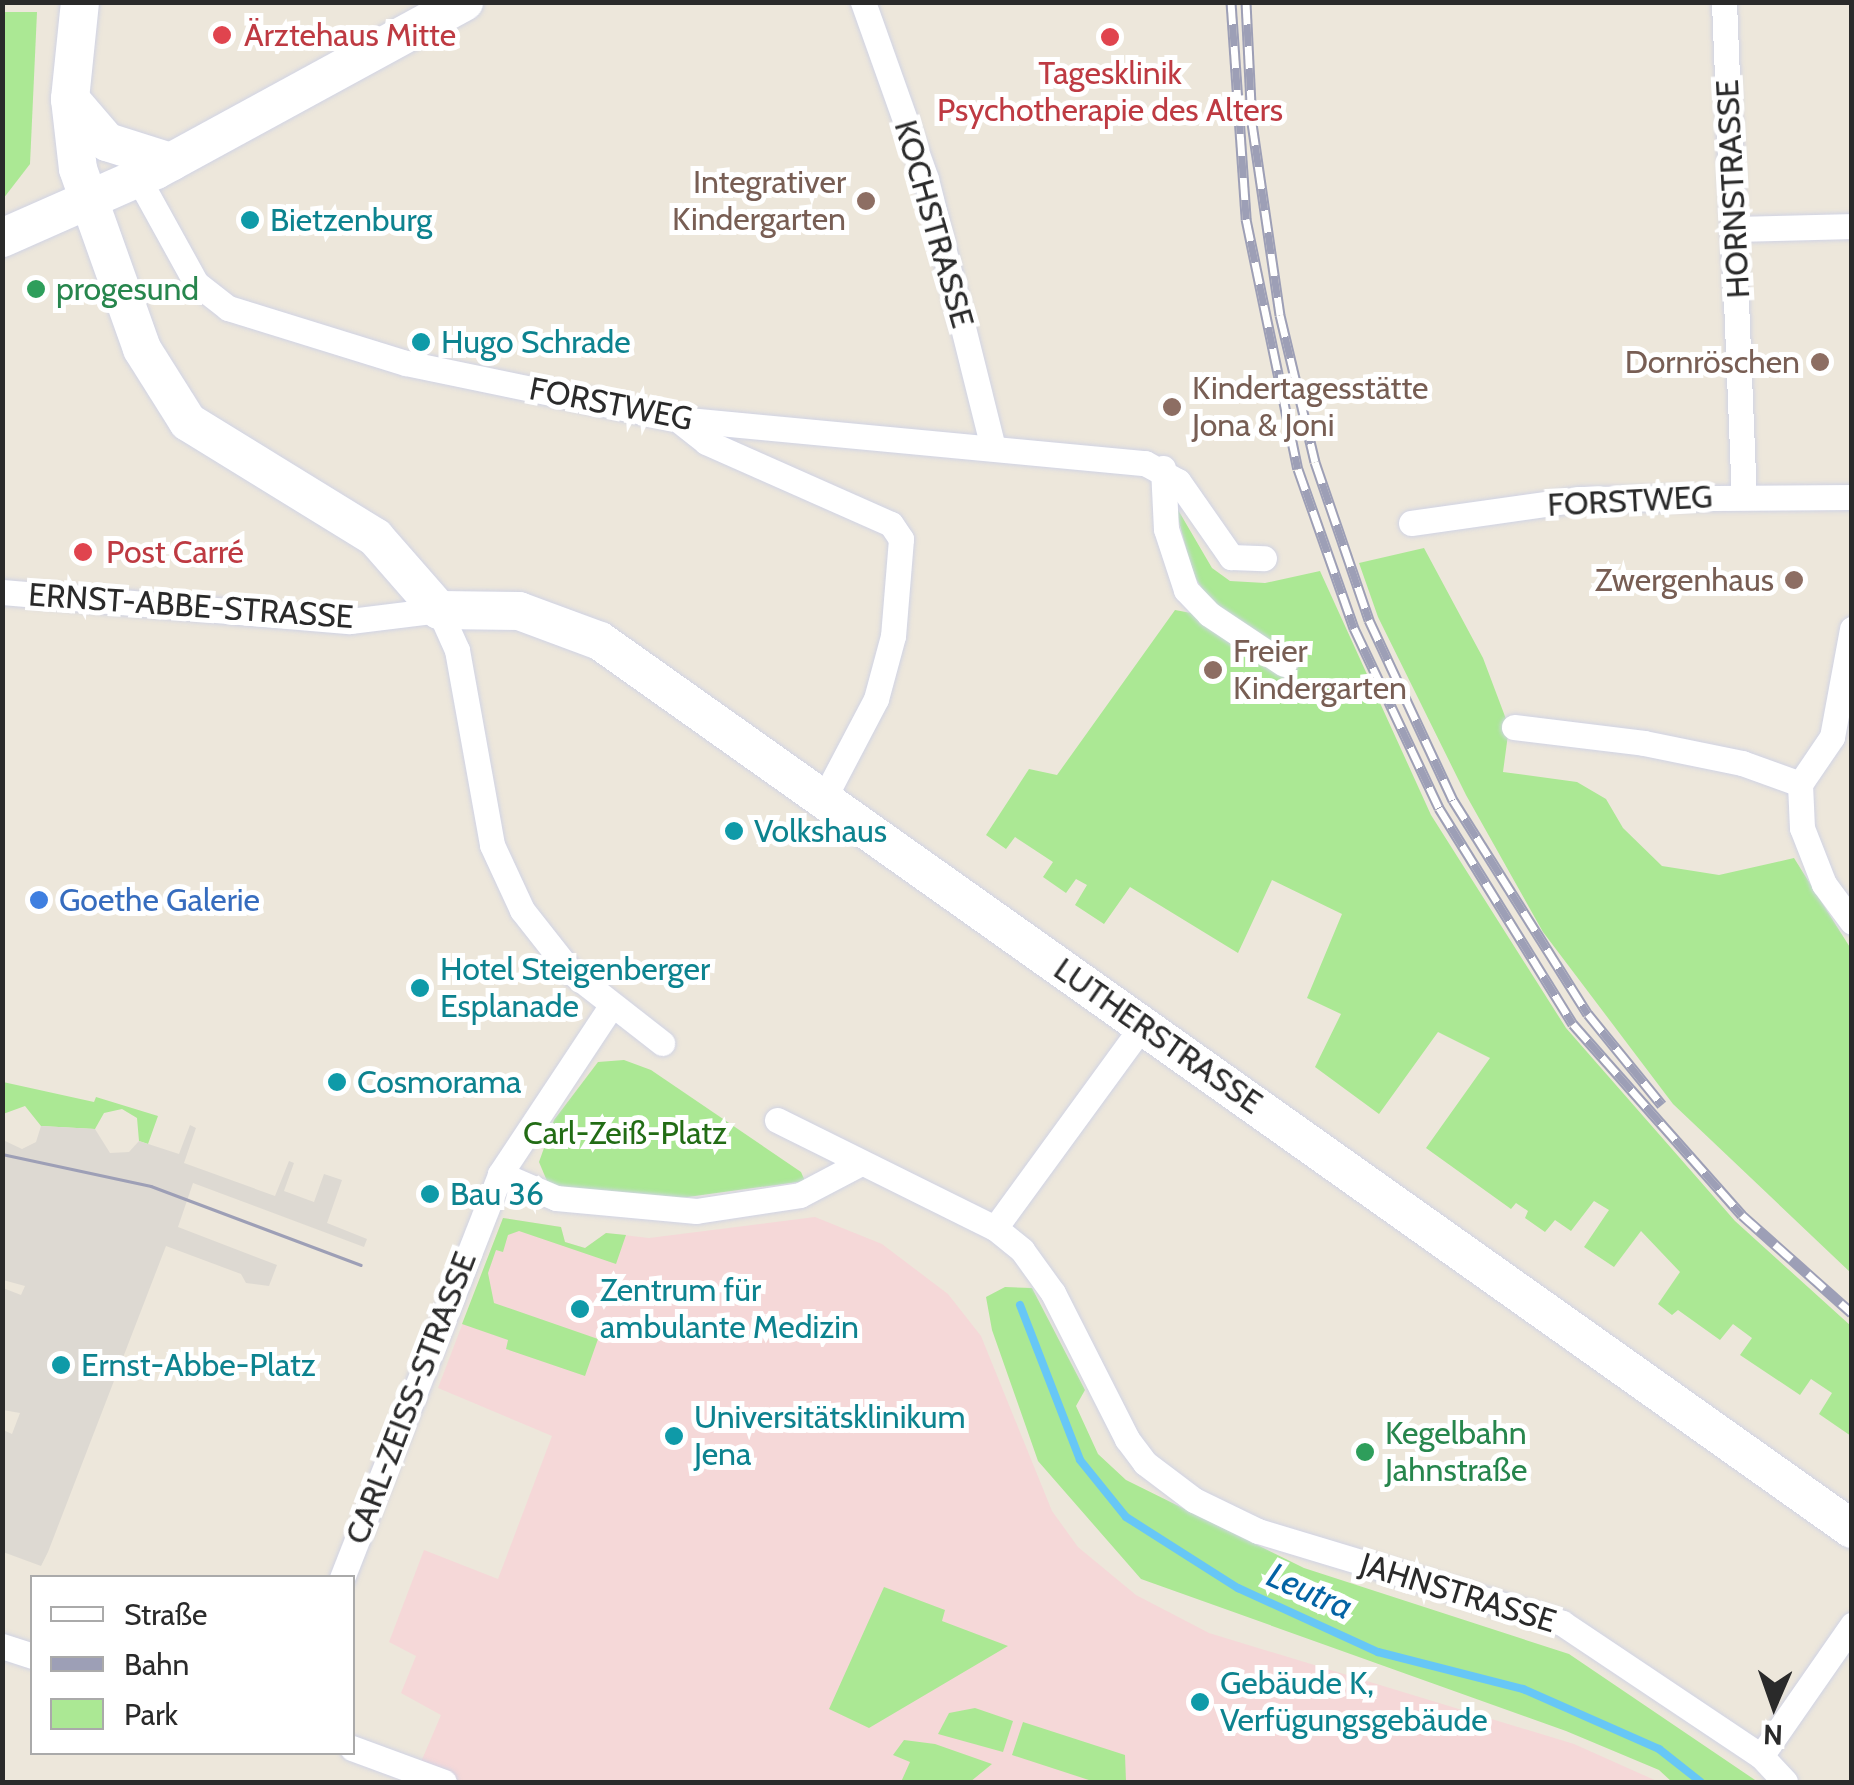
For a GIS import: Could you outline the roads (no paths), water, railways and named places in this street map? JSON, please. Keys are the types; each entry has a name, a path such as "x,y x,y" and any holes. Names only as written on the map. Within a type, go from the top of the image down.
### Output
{"street":[{"path":"80,2 70,98 78,169 142,349 175,408 219,446 375,537 439,610 457,650 478,786 506,878 550,950 611,1006 662,1043"},
{"path":"2,238 154,170 464,2"},
{"name":"KOCHSTRASSE","path":"863,2 926,179 993,448"},
{"name":"HORNSTRASSE","path":"1724,2 1738,229 1744,495"},
{"path":"70,98 107,142 154,170"},
{"name":"FORSTWEG","path":"154,170 156,218 196,282 228,308 406,363 677,419 1163,468"},
{"path":"1738,229 1852,226"},
{"path":"677,419 706,442 892,524 902,539 893,636 876,699 824,798"},
{"path":"1163,468 1191,496 1231,557 1264,558"},
{"path":"1163,468 1166,529 1186,590 1208,614 1284,664"},
{"name":"FORSTWEG","path":"1411,523 1578,499 1852,497"},
{"name":"ERNST-ABBE-STRASSE","path":"2,592 350,621 439,610"},
{"name":"LUTHERSTRASSE","path":"439,610 497,607 583,630 1852,1528"},
{"path":"1852,628 1832,737 1800,784 1802,828 1824,884 1852,922"},
{"path":"1514,727 1644,743 1742,763 1800,784"},
{"path":"611,1006 500,1174 556,1198 696,1210 800,1195 861,1163"},
{"path":"777,1120 996,1228 1143,1025"},
{"name":"CARL-ZEISS-STRASSE","path":"343,1575 500,1174"},
{"name":"JAHNSTRASSE","path":"996,1228 1038,1267 1127,1439 1145,1463 1194,1500 1258,1531 1562,1622 1761,1756 1784,1782"},
{"path":"1761,1756 1852,1626"},
{"path":"2,1646 30,1655"},
{"path":"355,1749 444,1782"}],"waterway":[{"name":"Leutra","path":"1020,1305 1080,1460 1126,1517 1238,1588 1378,1652 1523,1689 1659,1749 1701,1782"}],"tram line":[{"path":"2,1154 151,1186 361,1265"}],"railway":[{"path":"1231,2 1246,219 1298,469 1354,628 1439,808 1573,1024 1742,1215 1852,1313"},
{"path":"1246,2 1252,123 1280,315 1315,462 1369,620 1453,800 1588,1014 1662,1105"}],"place":[{"name":"Ärztehaus Mitte","path":"222,35"},
{"name":"Tagesklinik Psychotherapie des Alters","path":"1110,37"},
{"name":"Integrativer Kindergarten","path":"866,201"},
{"name":"Bietzenburg","path":"250,220"},
{"name":"progesund","path":"36,289"},
{"name":"Hugo Schrade","path":"421,342"},
{"name":"Dornröschen","path":"1820,362"},
{"name":"Kindertagesstätte Jona & Joni","path":"1172,407"},
{"name":"Post Carré","path":"83,552"},
{"name":"Zwergenhaus","path":"1794,580"},
{"name":"Freier Kindergarten","path":"1213,670"},
{"name":"Volkshaus","path":"734,831"},
{"name":"Goethe Galerie","path":"39,900"},
{"name":"Hotel Steigenberger Esplanade","path":"420,988"},
{"name":"Cosmorama","path":"337,1082"},
{"name":"Bau 36","path":"430,1194"},
{"name":"Zentrum für ambulante Medizin","path":"580,1309"},
{"name":"Ernst-Abbe-Platz","path":"61,1365"},
{"name":"Universitätsklinikum Jena","path":"674,1436"},
{"name":"Kegelbahn Jahnstraße","path":"1365,1452"},
{"name":"Gebäude K, Verfügungsgebäude","path":"1200,1702"}],"park label":[{"name":"Carl-Zeiß-Platz","path":"625,1133"}]}
